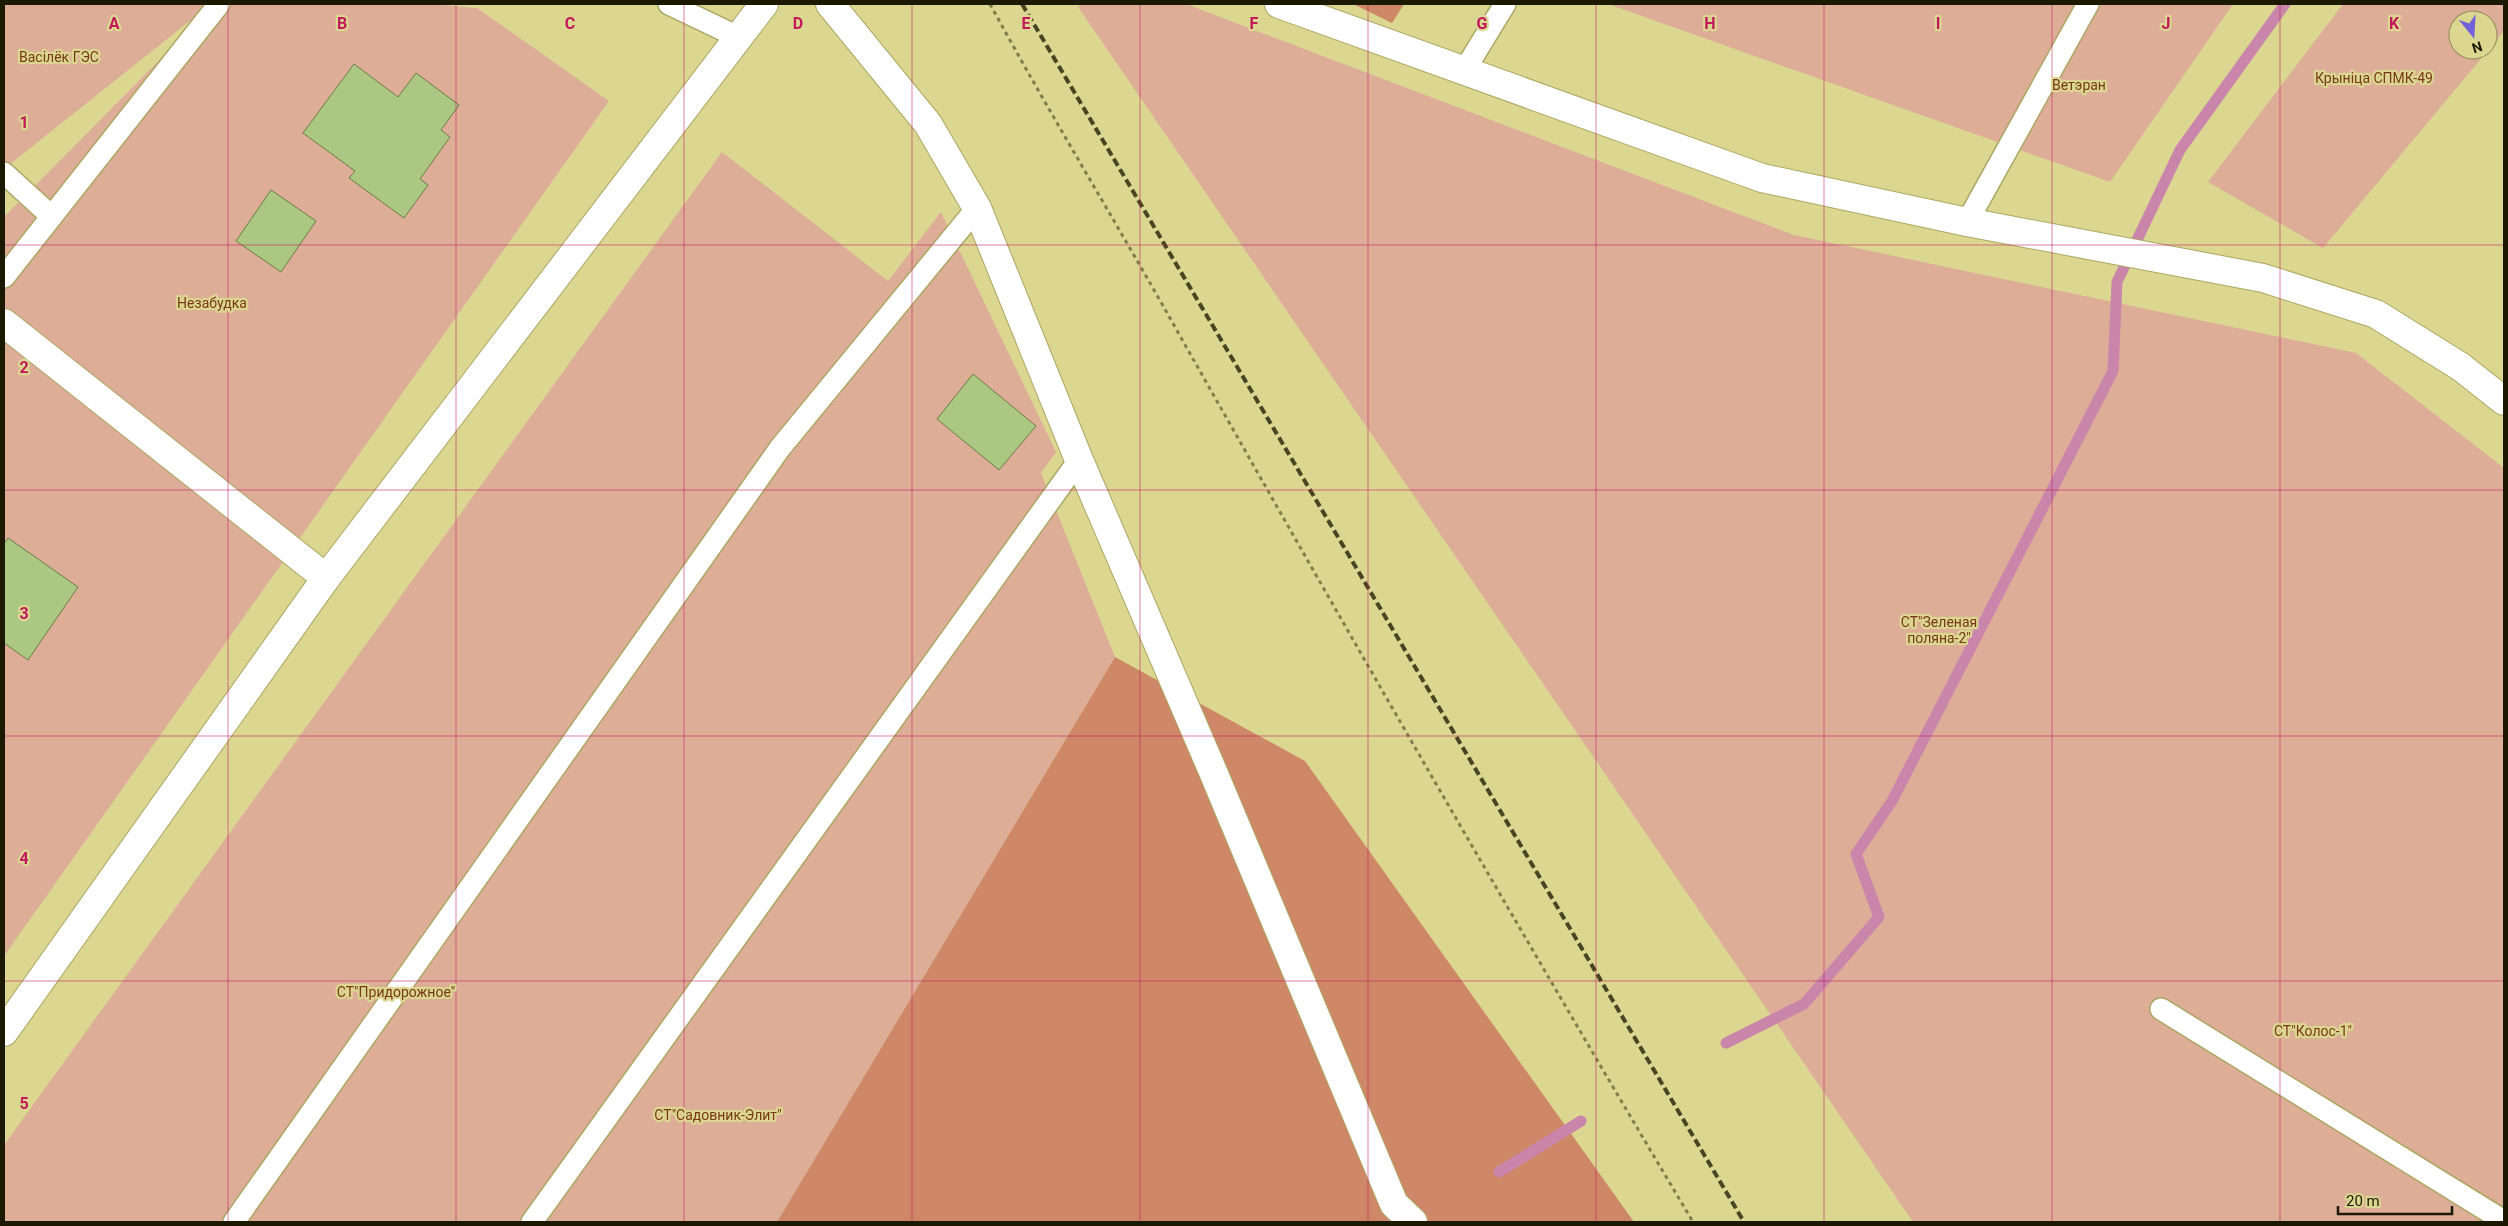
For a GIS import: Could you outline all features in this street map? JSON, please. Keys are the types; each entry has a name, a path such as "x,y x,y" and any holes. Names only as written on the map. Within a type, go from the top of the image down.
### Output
{"street":[{"path":"4,1032 326,578 764,4"},
{"path":"830,4 928,124 977,208 1079,460 1218,784 1394,1204 1413,1222"},
{"path":"1279,4 1762,178 1967,222 2263,278 2376,314 2461,367 2504,401"},
{"path":"4,323 326,578"}],"lane":[{"path":"4,277 50,215 219,4"},
{"path":"670,4 738,37"},
{"path":"1464,71 1505,4"},
{"path":"1967,222 2088,4"},
{"path":"4,173 50,215"},
{"path":"234,1222 780,448 977,208"},
{"path":"532,1222 1079,460"},
{"path":"2161,1009 2504,1221"}],"path":[{"path":"990,4 1036,89 1094,183 1303,554 1574,1022 1693,1222"}],"green space":[{"name":"Васілёк ГЭС","path":"4,4 211,4 4,169"},
{"name":"Незабудка","path":"215,4 430,4 477,8 609,101 4,956 4,217"},
{"name":"СТ\"Зеленая поляна-2\"","path":"1081,4 1186,4 1794,235 2356,353 2504,468 2504,1222 1913,1222 1078,7"},
{"name":"Ветэран","path":"1608,4 2233,4 2110,182"},
{"name":"Крыніца СПМК-49","path":"2343,4 2504,4 2504,31 2498,38 2498,10 2448,10 2448,60 2480,60 2323,248 2208,182"},
{"name":"СТ\"Придорожное\"","path":"722,152 888,281 941,212 1056,452 1041,473 1115,657 777,1222 4,1222 4,1145"}],"shaded area":[{"path":"1353,4 1404,4 1392,23"},
{"path":"1115,657 1305,761 1634,1222 777,1222"}],"building":[{"path":"354,64 398,97 416,73 459,105 441,130 450,137 420,179 428,185 404,218 349,178 355,171 303,133"},
{"path":"271,190 316,221 281,272 236,241"},
{"path":"973,374 1036,426 999,470 937,419"},
{"path":"8,538 78,587 28,660 4,643 4,544"}],"waterway":[{"path":"1726,1043 1804,1004 1879,917 1856,854 1892,801 2113,371 2117,282 2180,150 2285,4"},
{"path":"1499,1172 1581,1121"}],"railway":[{"path":"1022,4 1744,1222"}],"park label":[{"name":"СТ\"Колос-1\"","path":"2313,1031"},
{"name":"СТ\"Садовник-Элит\"","path":"718,1115"}]}
